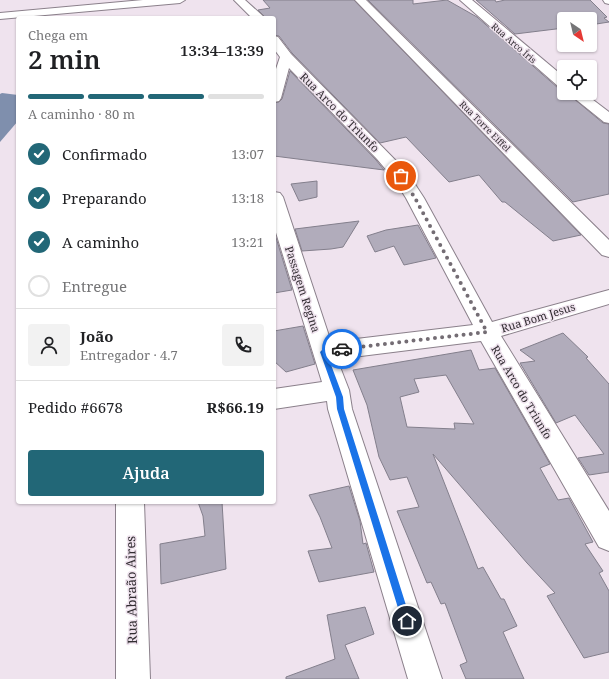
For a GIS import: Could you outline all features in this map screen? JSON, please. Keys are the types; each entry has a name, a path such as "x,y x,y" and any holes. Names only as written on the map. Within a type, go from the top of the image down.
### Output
{"street":[{"path":"0,16 180,0"},
{"path":"239,0 257,16"},
{"name":"Rua Torre Eiffel","path":"360,0 609,251"},
{"name":"Rua Arco Íris","path":"465,0 557,78"},
{"path":"276,63 277,45"},
{"name":"Rua Arco do Triunfo","path":"277,45 401,176 415,198 487,332 609,537"},
{"path":"585,100 609,118"},
{"name":"Passagem Regina","path":"276,202 323,352 337,390 340,409 425,679"},
{"name":"Rua Bom Jesus","path":"323,352 487,332 609,297"},
{"path":"276,399 337,390"},
{"name":"Rua Abraão Aires","path":"130,504 133,679"}],"water":[{"path":"0,94 16,95 16,123 0,142"}],"building":[{"path":"263,0 354,0 581,235 553,241 505,202 502,202 479,175 449,182 406,137 380,143 292,53 279,36 276,35 276,16 264,16 258,10 270,8"},
{"path":"368,0 413,0 413,4 447,0 477,17 557,87 557,100 575,100 603,123 609,124 609,194 573,202"},
{"path":"476,0 495,0 496,2 505,0 590,0 607,17 604,18 609,22 597,24 597,12 557,12 557,29 515,34"},
{"path":"290,71 384,170 276,156 276,103 282,99"},
{"path":"317,181 317,197 299,201 291,184"},
{"path":"359,221 343,247 331,249 302,251 295,229"},
{"path":"418,225 436,258 404,265 394,246 375,252 367,236 386,230"},
{"path":"276,238 292,290 276,293"},
{"path":"303,326 315,364 286,372 276,363 276,331"},
{"path":"563,333 588,357 586,358 609,384 609,472 589,475 578,458 604,454 575,415 556,423 520,363 535,361 520,350"},
{"path":"471,350 479,370 495,368 550,464 540,468 558,500 569,498 593,542 585,544 603,571 599,573 609,591 609,652 584,658 547,596 555,593 527,563 433,454 478,569 483,567 501,599 504,599 517,626 503,632 524,679 466,679 460,665 467,662 445,603 441,604 431,582 427,583 397,511 419,507 407,477 390,480 379,457 367,405 353,370","holes":["446,375 474,424 454,423 455,429 407,427 400,397 419,392 414,379"]},
{"path":"349,486 360,521 363,544 366,543 374,572 319,582 308,551 332,548 320,517 309,495"},
{"path":"199,504 222,504 226,569 161,584 160,544 205,536 203,516"},
{"path":"365,607 374,634 345,645 359,679 286,679 286,677 335,659 327,615"}],"way so far":[{"path":"342,349 487,332 415,198 401,176"}],"route":[{"path":"342,349 323,352 339,397 340,409 407,621"}]}
